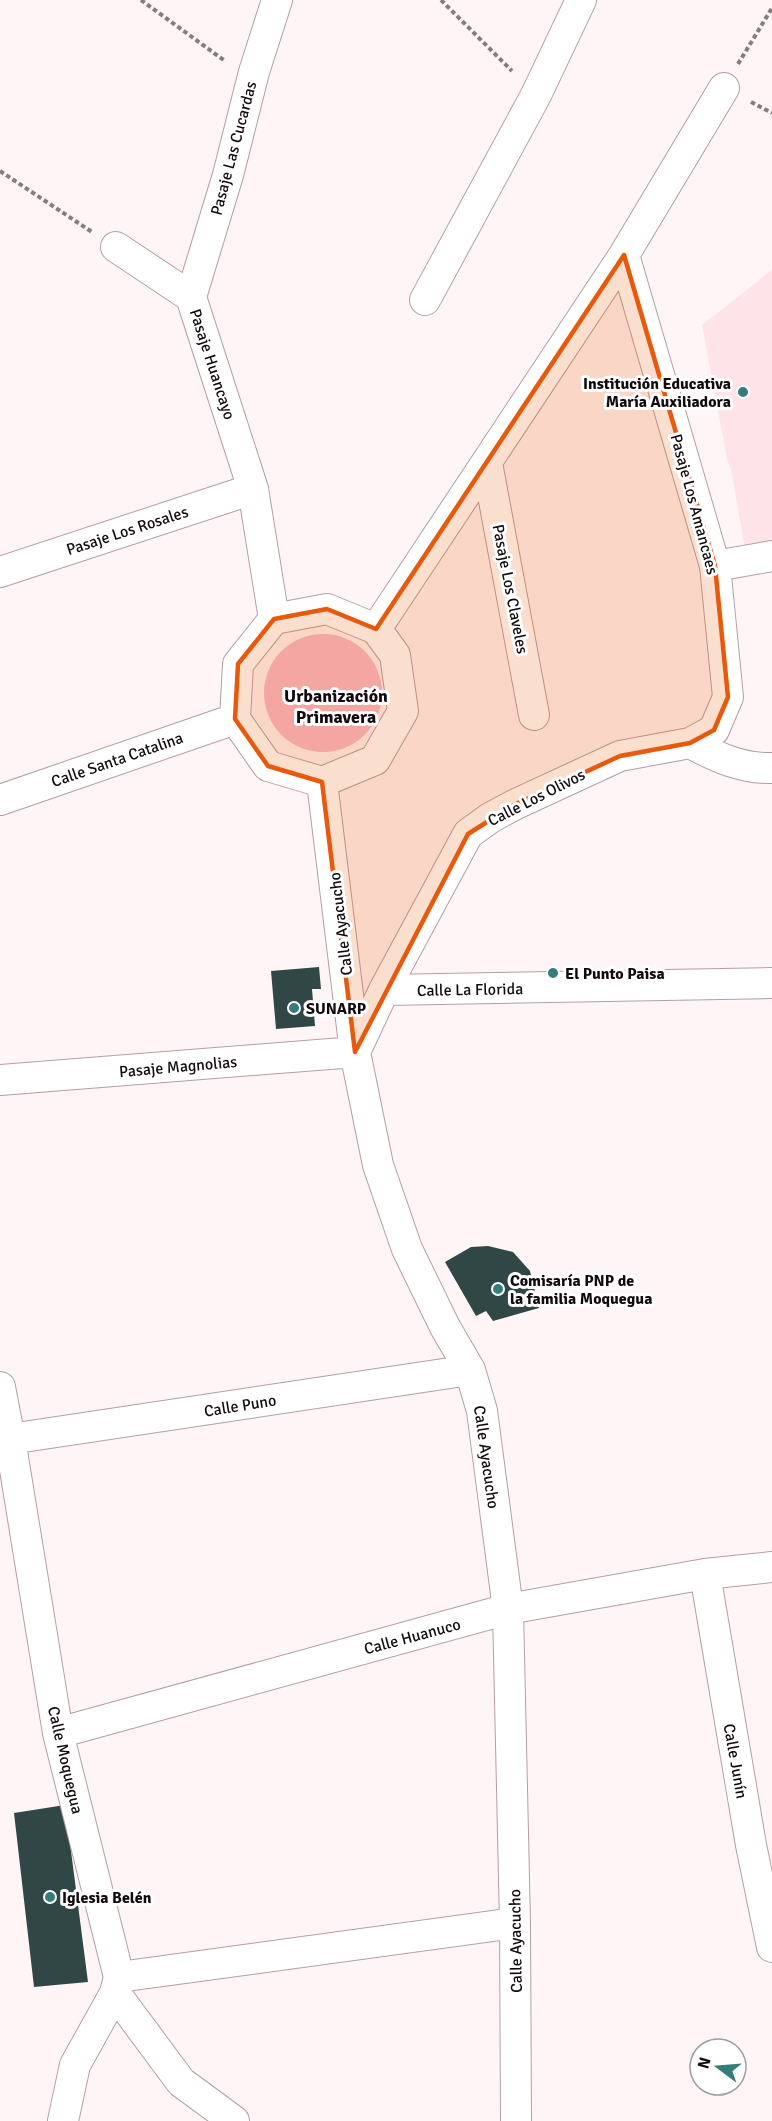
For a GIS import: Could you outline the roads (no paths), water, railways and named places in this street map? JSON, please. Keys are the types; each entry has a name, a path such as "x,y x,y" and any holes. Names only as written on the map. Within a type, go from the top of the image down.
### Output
{"street":[{"name":"Pasaje Las Cucardas","path":"191,297 228,175 254,72 277,0"},
{"path":"425,300 536,95 581,0"},
{"path":"376,629 624,255 724,88"},
{"name":"Pasaje Huancayo","path":"116,247 191,297 253,489 274,619"},
{"name":"Pasaje Los Amancaes","path":"624,255 715,566 728,697 714,730 690,743"},
{"name":"Pasaje Los Claveles","path":"487,463 534,715"},
{"name":"Pasaje Los Rosales","path":"0,572 253,489"},
{"path":"715,566 772,556"},
{"path":"327,609 376,629 395,655 403,711 375,760 322,782 268,766 235,719 238,664 274,619 327,609"},
{"name":"Calle Santa Catalina","path":"0,800 235,719"},
{"path":"690,743 718,758 756,768 772,768"},
{"name":"Calle Los Olivos","path":"355,1052 384,990 468,834 490,818 514,805 620,756 690,743"},
{"name":"Calle Ayacucho","path":"322,782 355,1052 378,1165 407,1249 445,1327 470,1370 482,1411 508,1609 515,1923 516,2121"},
{"name":"Calle La Florida","path":"384,990 772,983"},
{"name":"Pasaje Magnolias","path":"0,1080 355,1052"},
{"name":"Calle Puno","path":"10,1439 470,1370"},
{"name":"Calle Moquegua","path":"0,1387 58,1733 117,1985"},
{"name":"Calle Huanuco","path":"58,1733 508,1609 705,1574 772,1567"},
{"name":"Calle Junín","path":"705,1574 751,1845 772,1947"},
{"path":"117,1985 515,1923"},
{"path":"63,2121 75,2065 117,1985"},
{"path":"117,1985 181,2082 234,2121"}],"place":[{"name":"Institución Educativa María Auxiliadora","path":"743,392"},
{"name":"El Punto Paisa","path":"553,973"},
{"name":"SUNARP","path":"294,1008"},
{"name":"Comisaría PNP de la familia Moquegua","path":"498,1289"},
{"name":"Iglesia Belén","path":"50,1897"}],"district":[{"name":"Urbanización Primavera","path":"336,706"}]}
